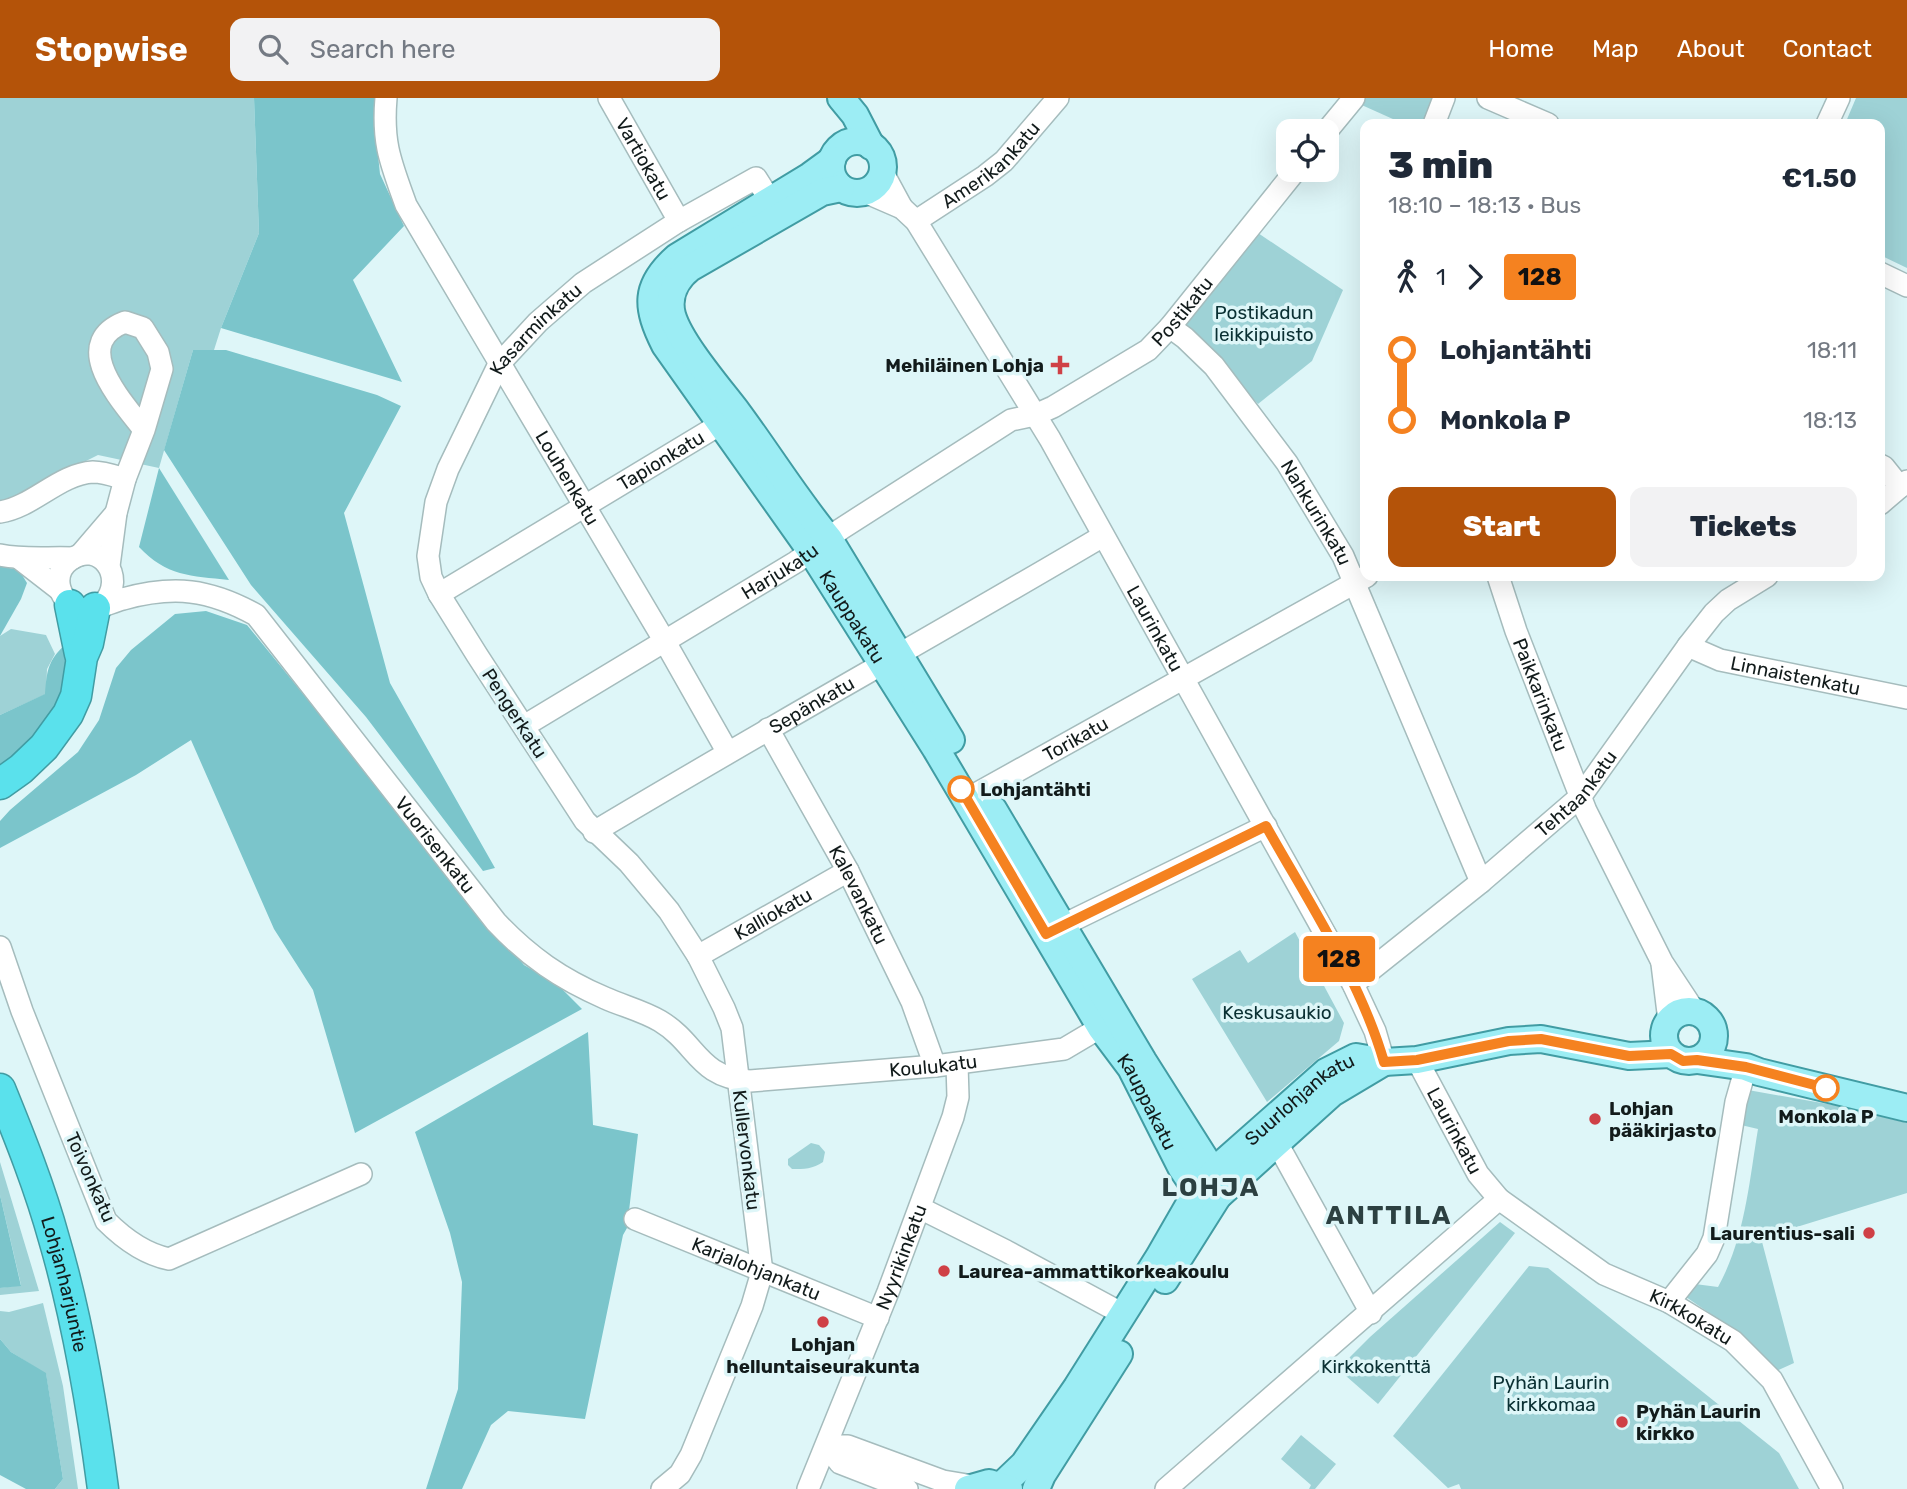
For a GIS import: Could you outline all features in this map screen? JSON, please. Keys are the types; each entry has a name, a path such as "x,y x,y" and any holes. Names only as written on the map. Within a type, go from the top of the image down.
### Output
{"highway":[{"path":"0,784 21,769 55,733 76,696 82,657 88,643 82,602"},
{"name":"Lohjanharjuntie","path":"0,1090 6,1137 45,1274 72,1393 89,1489"},
{"name":"Lohjanharjuntie","path":"0,1090 53,1236 65,1279 96,1438 103,1489"}],"main road":[{"path":"840,98 855,115 871,146 880,157 882,172 876,184 853,190 832,176 842,121 840,98"},
{"path":"837,153 857,142 871,146"},
{"name":"Kauppakatu","path":"837,153 810,176 677,257 657,278 650,299 653,321 665,345 729,419 820,545 974,795 1109,1023 1181,1167 1210,1187"},
{"name":"Kauppakatu","path":"729,419 672,316 670,305 675,285 680,276 699,262 822,192 853,190"},
{"path":"1668,1036 1681,1012 1695,1012 1708,1019 1714,1032 1746,1067"},
{"path":"1697,1060 1704,1057 1713,1046 1714,1032"},
{"path":"1384,1062 1417,1060 1509,1041 1541,1039 1603,1049 1631,1037 1668,1036"},
{"path":"1668,1036 1683,1061 1697,1060 1746,1067 1907,1108"},
{"name":"Suurlohjankatu","path":"1005,1487 1033,1451 1210,1187 1326,1072 1356,1057 1384,1062"},
{"name":"Suurlohjankatu","path":"1037,1489 1042,1475 1210,1187 1277,1143 1332,1093 1384,1062"},
{"path":"971,1488 989,1483 1005,1487"}],"street":[{"name":"Louhenkatu","path":"386,98 384,121 387,154 406,205 727,751"},
{"name":"Vartiokatu","path":"609,98 679,221"},
{"name":"Amerikankatu","path":"909,214 985,176 1004,161 1058,98"},
{"path":"1337,119 1354,98"},
{"path":"1436,119 1444,98"},
{"path":"1488,98 1536,119"},
{"path":"1829,119 1839,98"},
{"name":"Laurinkatu","path":"882,172 1035,415 1184,677 1353,984 1375,1031 1384,1062"},
{"name":"Kasarminkatu","path":"439,594 431,577 428,556 436,502 465,432 499,364 538,322 583,283 679,221 756,178 771,200"},
{"name":"Postikatu","path":"1035,415 1148,350 1170,327 1286,182"},
{"path":"853,190 909,214"},
{"path":"1885,275 1907,286"},
{"path":"82,602 112,590 110,570 116,513 125,479 144,430 162,369 158,352 143,328 125,322 113,327 103,339 98,358 112,387 144,430"},
{"name":"Nahkurinkatu","path":"1170,327 1214,366 1287,463 1343,556 1360,579"},
{"name":"Harjukatu","path":"524,726 820,545 1011,420 1035,415"},
{"name":"Tapionkatu","path":"439,594 729,419"},
{"path":"1885,468 1904,484 1885,500"},
{"path":"0,512 18,506 80,474 103,473 125,479"},
{"path":"82,602 58,583 62,568 76,557 116,513"},
{"name":"Sepänkatu","path":"594,832 727,751 1103,536"},
{"path":"10,557 96,556 110,570"},
{"path":"10,557 82,602"},
{"name":"Vuorisenkatu","path":"110,570 132,582 150,584 160,590 211,596 232,602 256,615 496,922 514,941 559,975 663,1023 707,1067 725,1077 738,1080"},
{"path":"1184,677 1360,579"},
{"name":"Nahkurinkatu","path":"1361,581 1481,882"},
{"name":"Paikkarinkatu","path":"1500,581 1520,642 1586,811 1661,962 1695,1012"},
{"name":"Tehtaankatu","path":"1353,984 1481,882 1581,796 1688,646 1721,606 1759,581"},
{"name":"Vuorisenkatu","path":"82,602 148,595 160,590"},
{"name":"Pengerkatu","path":"439,594 594,832"},
{"name":"Linnaistenkatu","path":"1688,646 1720,660 1907,698"},
{"name":"Torikatu","path":"974,795 1184,677"},
{"name":"Kalevankatu","path":"768,729 848,871 912,1002 935,1066"},
{"path":"1054,930 1266,826"},
{"name":"Kullervonkatu","path":"594,832 629,863 669,911 698,956 732,1028 762,1272 752,1306 691,1455 680,1474 662,1489"},
{"name":"Kalliokatu","path":"698,956 848,871"},
{"name":"Toivonkatu","path":"0,947 27,1023 106,1221 122,1237 160,1258 169,1259 361,1174"},
{"name":"Paikkarinkatu","path":"1661,962 1668,1036"},
{"name":"Koulukatu","path":"738,1080 957,1064 1064,1049 1109,1023"},
{"name":"Laurinkatu","path":"1417,1060 1478,1174 1499,1199"},
{"name":"Nyyrikinkatu","path":"808,1489 878,1318 928,1212 958,1097 957,1064"},
{"path":"1669,1302 1707,1254 1714,1238 1736,1101 1746,1067"},
{"path":"1277,1143 1371,1313"},
{"path":"1166,1489 1499,1199"},
{"name":"Kirkkokatu","path":"1499,1199 1604,1275 1669,1302 1733,1341 1772,1380 1832,1489"},
{"path":"928,1212 1124,1314"},
{"name":"Karjalohjankatu","path":"635,1219 878,1318"},
{"path":"827,1446 848,1446 971,1488"},
{"path":"827,1446 840,1463 908,1489"}],"green space":[{"path":"0,98 254,98 259,233 214,350 193,350 159,468 98,455 8,500 0,501"},
{"path":"1359,98 1439,98 1432,119 1393,119 1355,102"},
{"path":"1856,98 1907,98 1907,268 1885,257 1885,119 1847,119"},
{"name":"Postikadun leikkipuisto","path":"1258,233 1343,290 1312,361 1258,404 1185,327"},
{"path":"11,629 46,635 55,654 47,669 46,694 0,715 0,636"},
{"name":"Keskusaukio","path":"1295,932 1344,1023 1339,1041 1267,1102 1192,979 1240,950 1248,963"},
{"path":"1748,1090 1839,1106 1907,1123 1907,1193 1761,1238 1794,1363 1774,1372 1734,1330 1686,1297 1695,1284 1718,1287 1740,1230 1758,1129 1741,1125"},
{"path":"811,1143 819,1145 825,1152 823,1162 804,1169 792,1169 788,1165 788,1159"},
{"path":"0,1162 39,1291 0,1295 0,1288 21,1285 0,1195"},
{"name":"Kirkkokenttä","path":"1500,1222 1515,1233 1378,1404 1338,1369 1370,1337"},
{"name":"Pyhän Laurin kirkkomaa","path":"1529,1266 1548,1268 1779,1453 1799,1489 1461,1489 1459,1484 1448,1488 1393,1436"},
{"path":"43,1303 63,1386 78,1489 55,1489 63,1479 46,1374 11,1352 0,1339 0,1311 9,1312"},
{"path":"1301,1435 1336,1464 1315,1489 1309,1489 1311,1485 1281,1459"}],"shaded area":[{"path":"254,98 380,98 376,136 380,174 404,226 353,280 402,382 221,328 259,233"},
{"path":"193,350 226,350 377,395 401,406 344,513 390,683 495,868 483,871 366,717 251,585 164,450"},
{"path":"159,468 229,580 169,569 149,557 139,547"},
{"path":"0,566 19,570 27,583 0,636"},
{"path":"206,611 247,625 524,965 557,984 582,1009 355,1133 313,990 274,929 191,740 136,775 0,848 0,821 78,752 99,720 116,668 131,650 175,614"},
{"path":"69,641 59,709 40,739 0,770 0,715 45,694 50,664"},
{"path":"588,1032 593,1125 638,1134 627,1228 623,1235 585,1419 508,1411 491,1425 462,1489 426,1489 458,1389 462,1282 450,1233 415,1132"},
{"path":"0,1195 21,1286 0,1288"},
{"path":"0,1339 11,1352 46,1373 63,1479 55,1489 26,1489 0,1475"}],"bus line":[{"name":"128","path":"961,789 1046,934 1266,826 1353,984 1375,1031 1384,1062 1417,1060 1509,1041 1541,1039 1629,1056 1671,1054 1683,1061 1697,1060 1746,1067 1826,1088"}],"place":[{"name":"Mehiläinen Lohja","path":"1060,365"},
{"name":"Lohjantähti","path":"961,789"},
{"name":"Monkola P","path":"1826,1088"},
{"name":"Lohjan pääkirjasto","path":"1595,1119"},
{"name":"Laurentius-sali","path":"1869,1233"},
{"name":"Laurea-ammattikorkeakoulu","path":"944,1271"},
{"name":"Lohjan helluntaiseurakunta","path":"823,1322"},
{"name":"Pyhän Laurin kirkko","path":"1622,1422"}],"district":[{"name":"LOHJA","path":"1211,1187"},
{"name":"ANTTILA","path":"1389,1215"}]}
